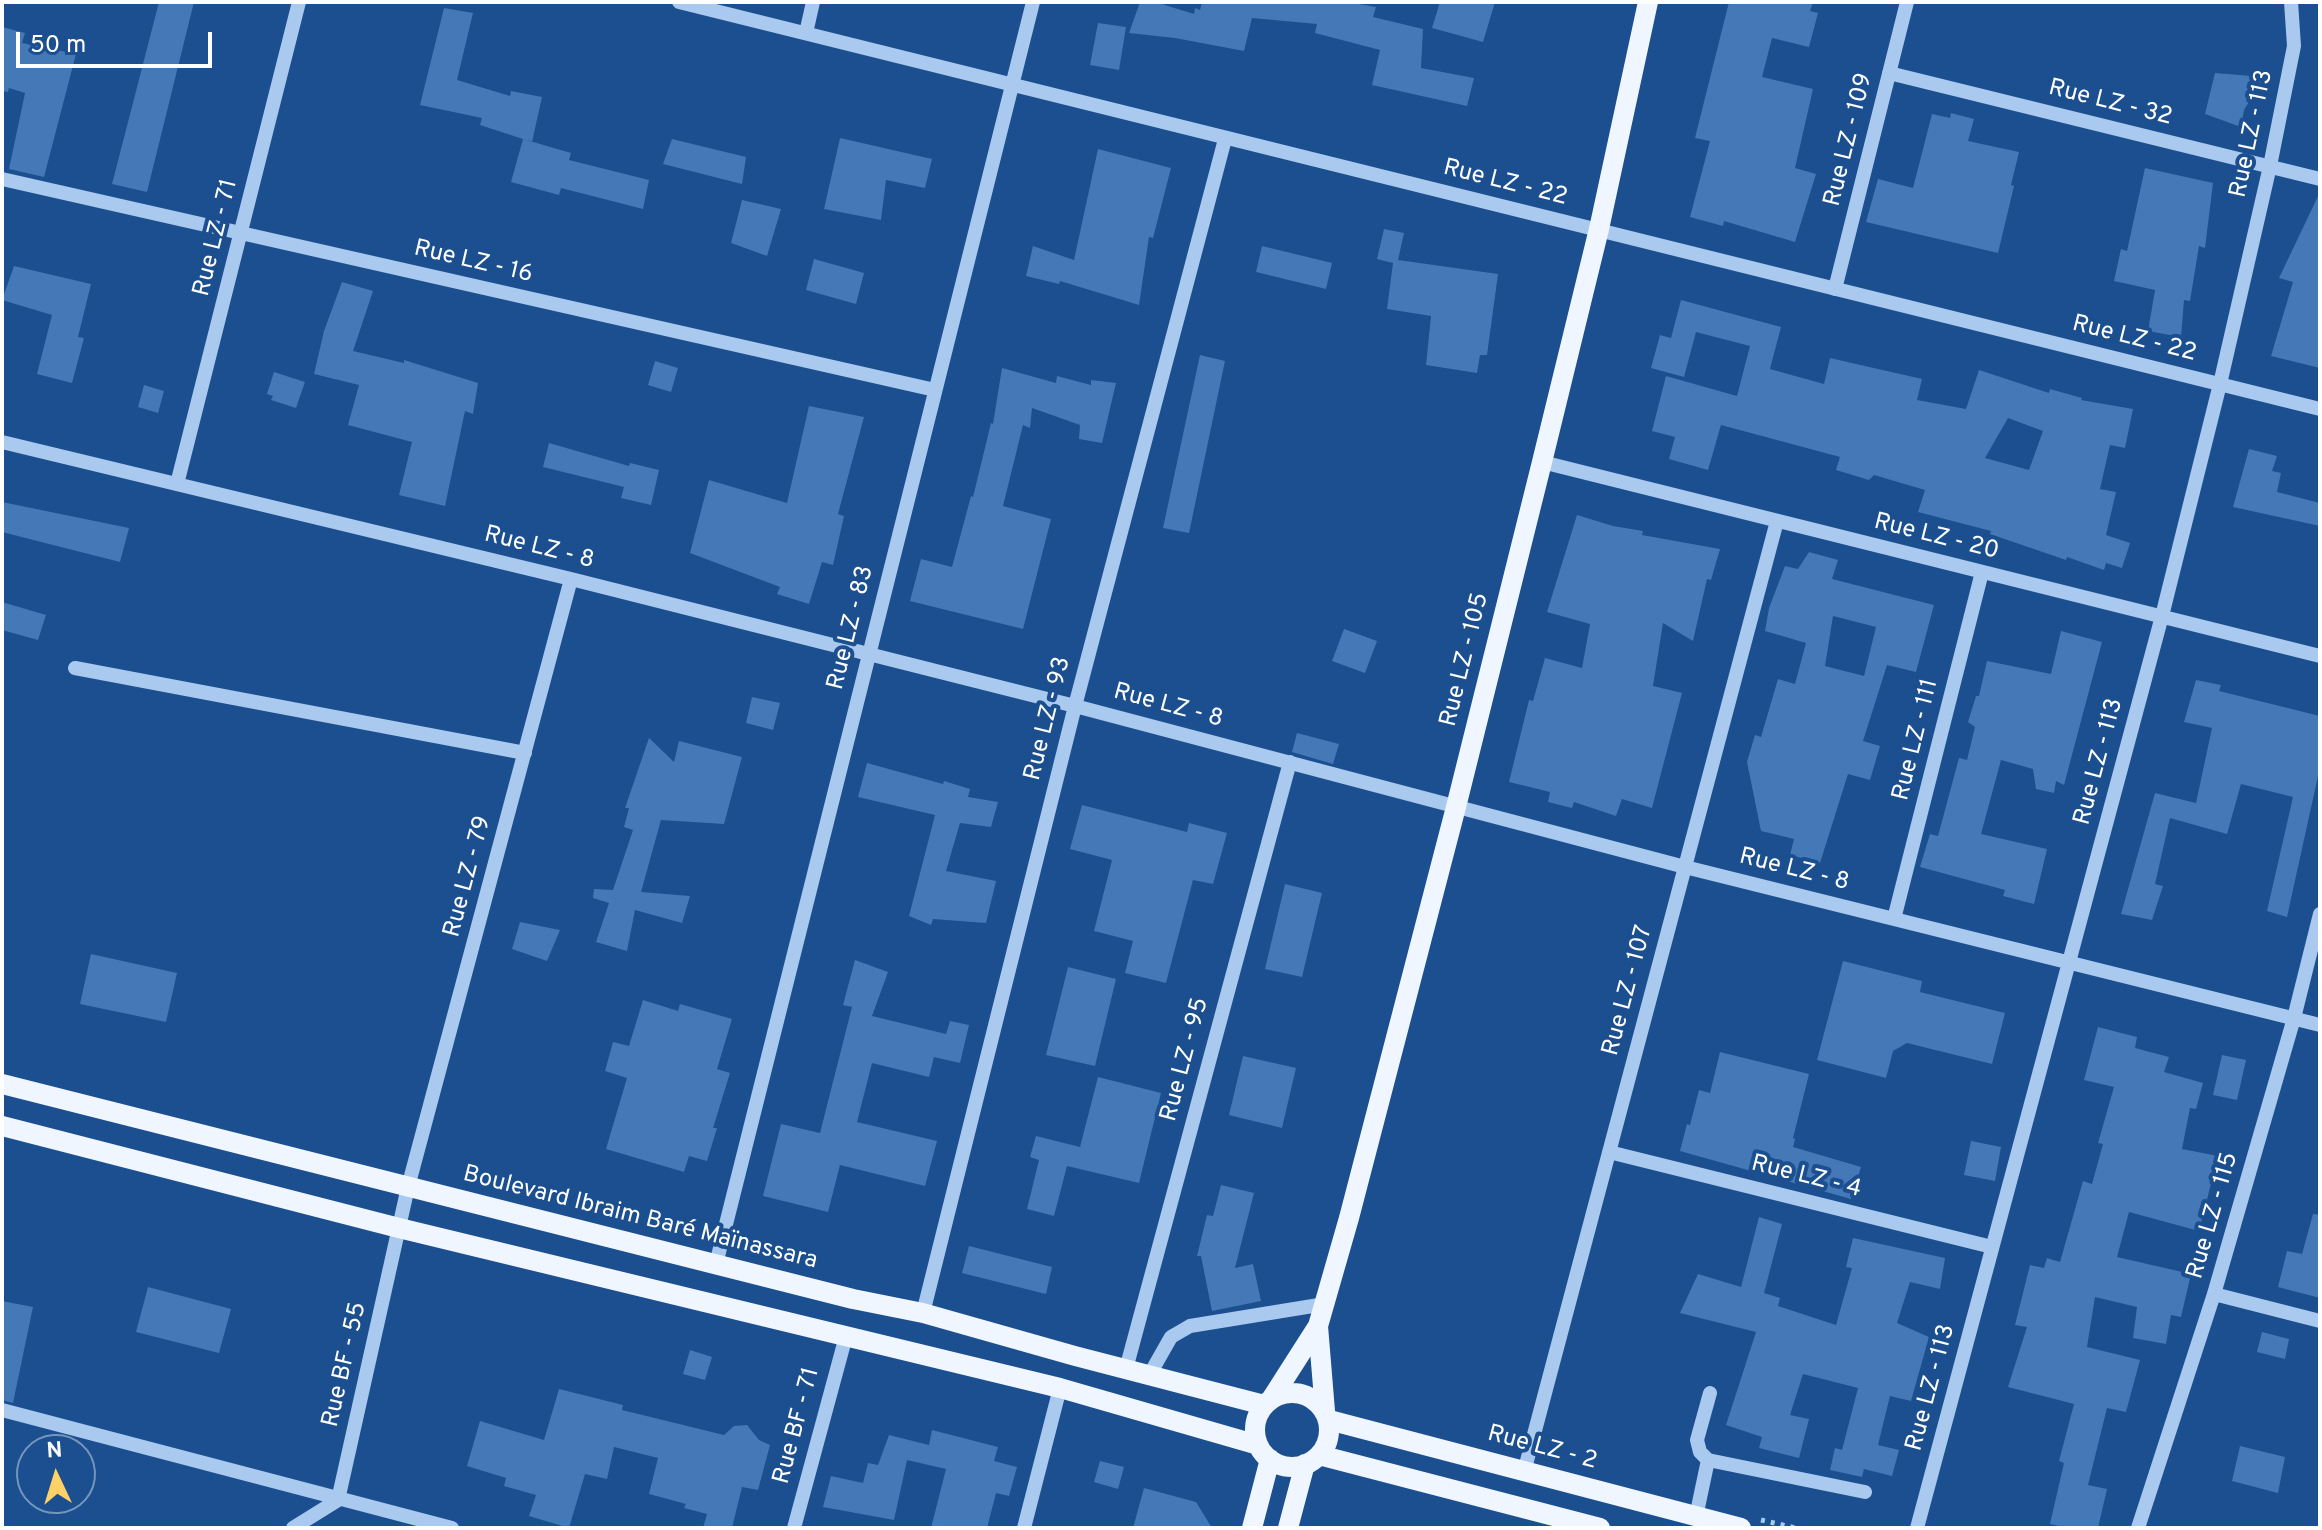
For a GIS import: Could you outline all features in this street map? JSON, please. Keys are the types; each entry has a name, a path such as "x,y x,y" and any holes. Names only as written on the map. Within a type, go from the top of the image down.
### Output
{"main road":[{"name":"Rue LZ - 105","path":"1268,1402 1318,1326 1325,1304 1456,807 1542,462 1599,229 1648,2"},
{"name":"Boulevard Ibraim Baré Maïnassara","path":"2,1084 853,1299 923,1313 1126,1369 1268,1402"},
{"path":"2,1126 399,1228 1060,1388 1264,1452 1287,1466 1312,1460 1600,1528"},
{"name":"Rue LZ - 105","path":"1318,1326 1327,1416"},
{"path":"1252,1528 1264,1452 1255,1424 1268,1402 1292,1392 1312,1398 1327,1416 1329,1439 1312,1460 1288,1528"},
{"name":"Rue LZ - 2","path":"1327,1416 1524,1472 1741,1528"}],"street":[{"name":"Rue LZ - 71","path":"177,484 299,2"},
{"name":"Rue LZ - 22","path":"679,2 2320,409"},
{"path":"806,33 813,2"},
{"name":"Rue LZ - 83","path":"716,1264 1033,2"},
{"name":"Rue LZ - 109","path":"1835,289 1907,2"},
{"name":"Rue LZ - 113","path":"1917,1528 2162,616 2220,384 2294,46 2291,2"},
{"name":"Rue LZ - 32","path":"1889,73 2320,179"},
{"name":"Rue LZ - 93","path":"923,1313 1075,706 1225,139"},
{"name":"Rue LZ - 16","path":"2,179 935,390"},
{"name":"Rue LZ - 8","path":"2,442 571,579 1075,706 1685,867 2320,1025"},
{"name":"Rue LZ - 20","path":"1542,462 2320,656"},
{"name":"Rue LZ - 107","path":"1524,1472 1777,521"},
{"name":"Rue LZ - 111","path":"1894,919 1982,572"},
{"name":"Rue LZ - 79","path":"408,1187 571,579"},
{"path":"75,668 525,753"},
{"name":"Rue LZ - 95","path":"1126,1369 1290,762"},
{"name":"Rue LZ - 115","path":"2138,1528 2214,1294 2294,1018 2320,914"},
{"name":"Rue LZ - 4","path":"1609,1152 1992,1247"},
{"name":"Rue BF - 55","path":"338,1500 408,1187"},
{"path":"2214,1294 2320,1321"},
{"path":"1150,1374 1171,1337 1190,1326 1325,1304"},
{"name":"Rue BF - 71","path":"794,1528 846,1336"},
{"path":"1024,1528 1060,1388"},
{"path":"1710,1393 1697,1440 1700,1452 1708,1460 1865,1492"},
{"path":"2,1410 452,1528"},
{"path":"1696,1517 1708,1460"},
{"path":"293,1528 338,1500"}],"building":[{"path":"159,2 194,2 147,192 112,184"},
{"path":"1140,2 1155,2 1194,14 1195,8 1200,10 1202,2 1348,2 1376,7 1373,17 1423,29 1421,68 1474,78 1467,106 1372,85 1380,50 1315,33 1317,24 1252,18 1244,51 1129,33"},
{"path":"1440,2 1495,2 1483,42 1432,28"},
{"path":"1729,2 1813,2 1810,11 1818,13 1809,47 1772,38 1762,77 1813,89 1795,168 1816,174 1795,242 1724,221 1723,226 1690,217 1710,141 1695,138"},
{"path":"444,8 473,13 457,80 510,96 511,91 542,97 532,142 480,125 482,118 420,105"},
{"path":"1098,23 1126,27 1119,70 1090,65"},
{"path":"2,27 25,33 22,43 76,54 44,177 9,169 25,93 9,88 8,92 2,91"},
{"path":"2215,73 2264,77 2244,110 2241,127 2205,114"},
{"path":"1951,113 1974,119 1968,141 2019,152 1998,253 1866,222 1878,179 1913,188 1932,114 1950,118"},
{"path":"840,138 932,159 925,188 886,180 881,220 824,209"},
{"path":"523,139 571,153 569,160 649,180 643,209 561,188 559,195 511,182"},
{"path":"672,139 746,157 742,184 663,164"},
{"path":"1098,149 1171,168 1153,238 1149,237 1139,305 1060,281 1059,284 1026,276 1033,246 1074,260"},
{"path":"2145,168 2213,183 2205,248 2199,246 2190,301 2184,300 2181,337 2148,331 2155,290 2114,281 2121,249 2127,251"},
{"path":"2320,192 2320,368 2271,356 2293,282 2279,278"},
{"path":"742,200 781,209 767,256 731,243"},
{"path":"1384,229 1404,233 1398,260 1498,274 1487,355 1480,355 1477,373 1426,365 1431,316 1387,309 1393,263 1377,259"},
{"path":"1262,246 1332,263 1326,289 1256,272"},
{"path":"814,259 864,273 856,304 806,290"},
{"path":"14,266 91,284 78,337 84,338 72,383 37,374 52,315 2,300"},
{"path":"342,282 373,291 353,351 404,363 404,360 478,383 473,414 465,411 445,506 399,495 412,442 348,425 359,385 314,374 324,331"},
{"path":"1681,300 1781,327 1770,369 1824,384 1830,358 1922,379 1917,400 1966,409 1979,370 2049,393 2050,389 2081,400 2133,409 2125,448 2110,445 2100,489 2116,492 2106,535 2130,543 2122,568 2106,563 2104,570 2067,557 2066,560 1990,534 1991,531 1918,512 1925,490 1874,475 1869,480 1836,470 1840,457 1721,425 1708,470 1669,459 1675,437 1652,431 1666,376 1737,396 1750,346 1696,332 1684,377 1651,368 1660,335 1671,338","holes":["2008,418 2043,431 2029,470 1985,458"]},
{"path":"1200,355 1225,361 1189,533 1163,528"},
{"path":"655,361 678,368 671,392 648,385"},
{"path":"1002,368 1056,383 1057,376 1091,385 1091,380 1116,383 1102,443 1079,439 1080,425 1032,408 1030,428 1023,425 1003,506 1051,519 1023,629 910,601 921,559 952,567 993,424"},
{"path":"274,372 305,382 296,408 271,400 273,396 267,394"},
{"path":"144,385 164,391 158,413 138,407"},
{"path":"809,406 864,417 838,514 844,516 833,565 822,562 809,604 777,594 780,587 690,553 709,480 787,503"},
{"path":"549,443 629,466 630,463 659,470 651,505 621,498 624,487 543,467"},
{"path":"2249,449 2277,456 2272,471 2281,473 2277,492 2320,503 2320,526 2233,507"},
{"path":"2,502 129,528 120,562 2,532"},
{"path":"1577,515 1643,531 1642,535 1720,549 1711,580 1707,579 1693,641 1663,623 1653,686 1682,693 1652,808 1622,799 1616,816 1574,802 1572,808 1548,802 1550,792 1509,782 1529,700 1533,701 1545,658 1582,668 1590,624 1547,612"},
{"path":"1809,552 1838,560 1832,579 1934,605 1916,672 1887,665 1863,741 1880,746 1870,780 1848,774 1820,863 1790,855 1794,839 1761,831 1747,762 1755,735 1761,737 1778,679 1795,684 1806,643 1765,631 1769,608 1785,566 1798,569","holes":["1833,616 1876,627 1864,676 1825,666"]},
{"path":"2,602 46,615 38,640 2,630"},
{"path":"1344,629 1377,641 1365,673 1332,661"},
{"path":"2061,631 2102,642 2064,785 2056,781 2054,793 2036,789 2033,769 2001,760 1981,834 2047,849 2034,904 2003,896 2005,890 1920,867 1930,834 1938,836 1959,758 1967,760 1975,727 1968,722 1976,696 1979,696 1987,661 2051,674"},
{"path":"2196,680 2221,685 2219,691 2320,716 2320,767 2287,917 2267,911 2293,797 2241,784 2227,834 2170,818 2155,884 2163,886 2152,920 2121,914 2155,793 2196,803 2212,728 2184,722"},
{"path":"752,697 780,703 773,730 746,723"},
{"path":"1297,733 1339,744 1333,764 1292,752"},
{"path":"649,738 674,762 679,741 742,757 724,824 661,820 641,892 690,896 682,923 635,910 627,951 596,942 609,903 593,898 594,889 613,890 633,830 624,827 629,808 625,808"},
{"path":"867,763 943,784 944,781 970,789 968,797 998,802 991,827 960,823 946,871 996,881 986,923 933,919 931,925 909,916 935,815 858,797"},
{"path":"1082,805 1187,832 1189,823 1227,833 1213,884 1193,880 1166,983 1125,973 1133,941 1094,931 1112,860 1070,849"},
{"path":"1285,884 1322,893 1302,977 1265,969"},
{"path":"520,922 560,930 547,961 512,949"},
{"path":"91,954 177,973 166,1022 80,1004"},
{"path":"855,960 888,972 872,1016 946,1034 950,1021 969,1025 960,1063 934,1057 929,1077 872,1063 857,1122 937,1141 925,1186 840,1165 828,1212 763,1196 781,1124 820,1133 852,1007 843,1005"},
{"path":"1843,961 1922,981 1920,992 2005,1013 1992,1064 1907,1043 1893,1051 1886,1078 1817,1060"},
{"path":"1068,967 1116,979 1095,1066 1046,1055"},
{"path":"643,1000 678,1011 680,1004 732,1019 717,1069 730,1073 713,1128 717,1128 707,1161 689,1156 684,1172 606,1149 627,1078 605,1071 613,1042 629,1046"},
{"path":"2098,1027 2137,1037 2135,1048 2169,1057 2164,1072 2203,1083 2196,1109 2190,1108 2182,1149 2218,1156 2199,1231 2129,1212 2117,1257 2191,1274 2181,1317 2171,1315 2166,1344 2133,1338 2137,1307 2095,1297 2087,1347 2140,1360 2126,1412 2107,1408 2088,1485 2107,1489 2098,1528 2068,1528 2050,1524 2064,1463 2059,1461 2074,1404 2008,1387 2027,1327 2015,1325 2030,1265 2044,1268 2047,1258 2060,1262 2083,1181 2092,1184 2103,1144 2098,1143 2114,1087 2084,1080"},
{"path":"1720,1052 1809,1074 1793,1147 1861,1167 1851,1199 1680,1151 1699,1090 1710,1093"},
{"path":"2222,1055 2246,1060 2237,1100 2213,1095"},
{"path":"1243,1056 1296,1068 1282,1128 1229,1115"},
{"path":"1098,1077 1161,1093 1139,1183 1067,1166 1054,1216 1027,1209 1039,1160 1030,1157 1036,1136 1080,1147"},
{"path":"1971,1141 2001,1147 1995,1181 1964,1175"},
{"path":"1221,1185 1254,1193 1235,1268 1253,1264 1261,1301 1212,1311 1201,1256 1197,1256 1207,1215 1213,1216"},
{"path":"2313,1214 2320,1215 2320,1298 2278,1287 2287,1251 2302,1254"},
{"path":"1759,1217 1782,1224 1764,1293 1780,1298 1778,1306 1836,1325 1852,1268 1846,1267 1853,1238 1945,1258 1940,1289 1910,1282 1897,1323 1929,1337 1911,1401 1890,1396 1878,1445 1899,1450 1892,1476 1864,1469 1862,1477 1830,1470 1835,1448 1842,1450 1858,1388 1803,1374 1790,1415 1809,1419 1799,1458 1759,1448 1762,1437 1726,1425 1756,1332 1680,1313 1698,1274 1741,1287"},
{"path":"969,1246 1052,1267 1046,1294 962,1273"},
{"path":"148,1287 231,1309 219,1353 136,1332"},
{"path":"2,1301 33,1307 13,1403 2,1400"},
{"path":"2262,1332 2289,1339 2285,1359 2257,1352"},
{"path":"690,1350 712,1357 705,1380 683,1374"},
{"path":"559,1389 623,1405 622,1410 724,1435 734,1426 747,1425 759,1440 770,1445 758,1490 742,1487 732,1528 703,1528 707,1514 684,1508 686,1504 649,1494 658,1458 614,1447 607,1479 585,1474 569,1528 529,1516 536,1495 504,1486 506,1478 467,1466 480,1421 544,1440"},
{"path":"932,1430 998,1447 994,1461 1017,1467 1009,1496 996,1493 987,1528 931,1528 946,1469 907,1460 894,1520 823,1507 831,1476 863,1483 868,1463 878,1465 889,1435 929,1445"},
{"path":"2240,1446 2285,1457 2278,1493 2232,1481"},
{"path":"1100,1461 1124,1467 1118,1489 1094,1482"},
{"path":"1144,1488 1196,1502 1212,1528 1133,1528"}]}
